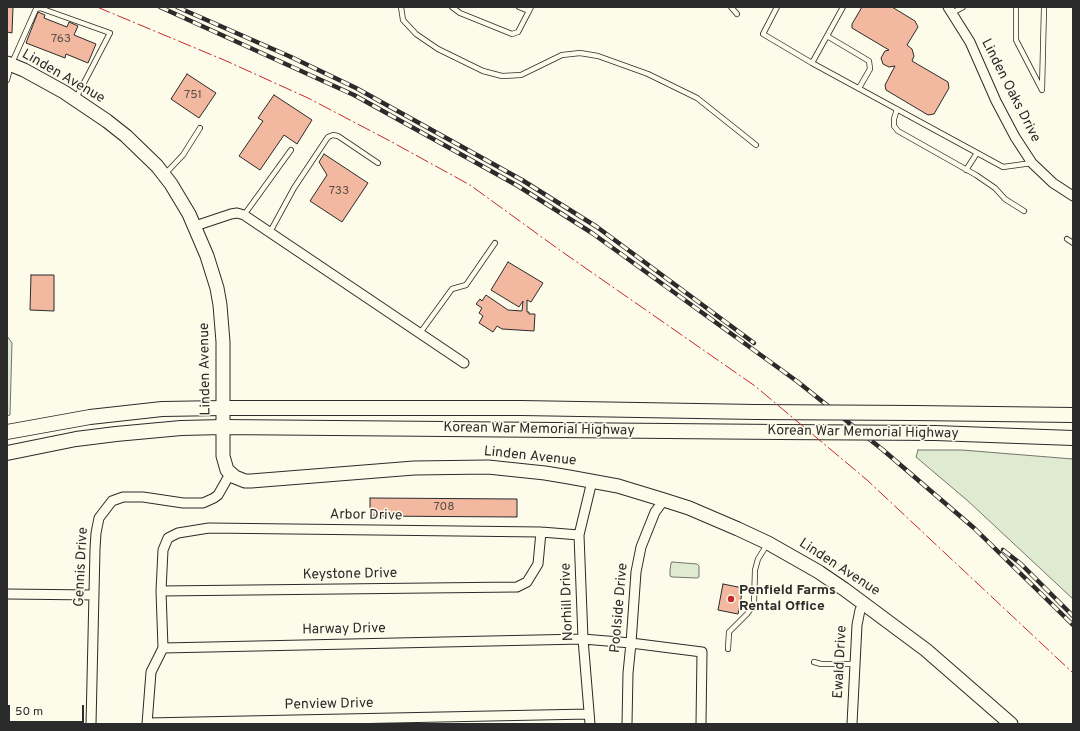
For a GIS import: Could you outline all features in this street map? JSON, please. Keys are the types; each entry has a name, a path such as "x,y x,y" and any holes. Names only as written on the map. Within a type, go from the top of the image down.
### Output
{"main road":[{"name":"Korean War Memorial Highway","path":"7,432 90,417 162,409 223,408 521,408 1073,415"},
{"name":"Korean War Memorial Highway","path":"7,453 68,441 116,434 151,430 223,427 934,433 1073,438"}],"street":[{"name":"Linden Oaks Drive","path":"950,10 970,42 996,101 1015,137 1032,163 1053,183 1073,196"},
{"name":"Linden Avenue","path":"9,64 44,81 75,100 126,136 164,175 181,200 195,226 212,271 220,305 223,342 224,461 230,474 239,480 251,481 414,468 488,467 545,473 592,481 618,486 664,500 715,519 768,543 819,572 865,604 926,650 1010,723"},
{"path":"195,226 231,214 237,213 244,215 464,363"},
{"name":"Gennis Drive","path":"91,724 95,549 97,523 102,512 112,501 123,497 136,496 183,503 203,503 218,495 230,474"},
{"name":"Norhill Drive","path":"590,724 583,639 579,535 592,481"},
{"name":"Poolside Drive","path":"627,724 628,673 636,572 640,547 655,512 664,500"},
{"name":"Arbor Drive","path":"161,591 163,550 168,538 190,530 209,528 541,532 579,535"},
{"name":"Keystone Drive","path":"161,591 517,587 527,582 538,564 541,532"},
{"path":"161,591 163,648"},
{"path":"7,594 94,595"},
{"name":"Ewald Drive","path":"852,724 856,625 860,610 865,604"},
{"name":"Harway Drive","path":"163,648 583,639 631,643 702,652 701,724"},
{"name":"Penview Drive","path":"163,648 150,672 147,723 589,714"}],"lane":[{"path":"401,7 403,20 416,34 438,49 483,71 502,76 521,76 562,55 580,53 598,56 648,74 697,98 756,145"},
{"path":"452,7 460,14 512,34 518,32 530,9 519,7"},
{"path":"731,7 737,14"},
{"path":"777,7 762,34 812,63 1003,167 1032,163"},
{"path":"812,63 843,7"},
{"path":"950,10 964,7"},
{"path":"1016,7 1016,40 1042,90 1044,7"},
{"path":"7,80 9,64 37,8 110,34 75,100"},
{"path":"827,36 869,61 871,65 870,69 859,88"},
{"path":"897,109 894,126 898,131 995,188 1005,199 1024,212"},
{"path":"164,175 183,155 200,128"},
{"path":"270,232 294,188 328,137 333,135 338,136 378,163"},
{"path":"244,215 291,150"},
{"path":"966,170 977,153"},
{"path":"1067,239 1073,242"},
{"path":"420,333 452,289 466,285 495,243"},
{"path":"728,648 729,632 747,614 754,604 755,570 758,559 768,543"},
{"path":"814,662 822,664 855,664"}],"green space":[{"path":"7,336 12,343 10,415 7,416"},
{"path":"918,450 962,450 1073,459 1073,599 968,501 916,457"},
{"path":"672,562 697,564 699,566 699,577 670,576"}],"building":[{"path":"7,7 13,7 12,33 7,32"},
{"path":"862,7 892,7 915,21 918,27 907,45 912,49 914,56 912,61 948,82 949,88 934,114 928,115 886,90 885,85 895,66 889,67 883,64 881,58 885,51 889,50 852,28 852,24"},
{"path":"38,12 45,15 44,18 67,27 69,22 78,26 74,35 96,44 88,63 66,54 65,58 26,43"},
{"path":"187,74 216,93 199,118 171,99"},
{"path":"274,95 312,120 297,144 284,135 260,170 239,156 263,121 258,118"},
{"path":"324,154 368,183 342,222 310,201 327,175 319,162"},
{"path":"508,262 543,283 531,302 527,300 527,312 529,312 529,314 535,314 534,331 502,329 497,326 493,332 479,323 483,316 479,313 482,308 476,304 480,299 482,301 486,295 508,310 522,311 523,301 519,307 491,290"},
{"path":"31,275 54,275 54,311 30,310"},
{"path":"370,498 517,499 517,517 370,516"},
{"name":"Penfield Farms Rental Office","path":"723,584 743,588 738,614 718,610"}],"railway":[{"path":"160,7 354,95 518,186 592,233 798,382 883,450 974,528 1073,625"},
{"path":"177,7 291,57 356,88 522,180 597,227 754,343"},
{"path":"1003,550 1021,564 1073,616"}],"power":[{"path":"97,7 224,60 308,98 470,185 561,251 755,386 867,480 1073,673"}],"place":[{"name":"Penfield Farms Rental Office","path":"731,599"}]}
